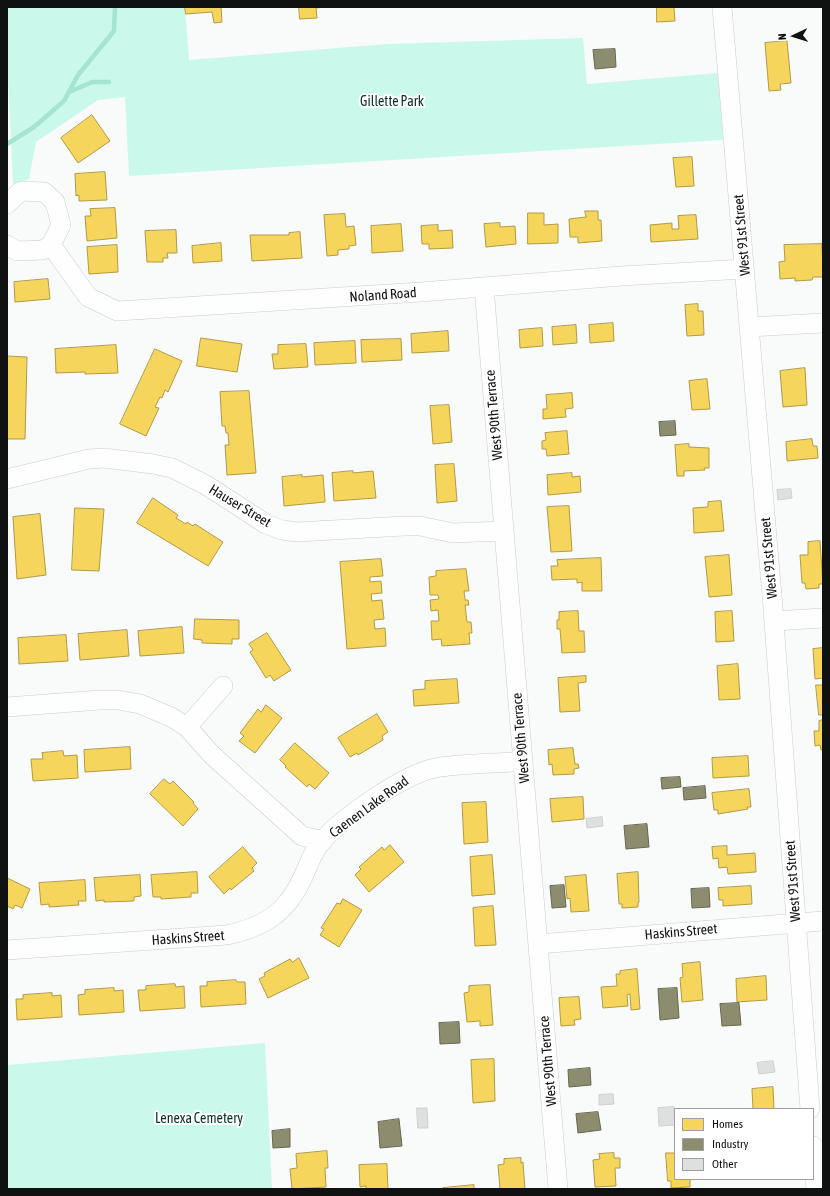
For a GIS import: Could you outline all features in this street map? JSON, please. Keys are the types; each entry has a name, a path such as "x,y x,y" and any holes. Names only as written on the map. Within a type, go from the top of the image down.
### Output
{"street":[{"name":"West 91st Street","path":"722,7 774,621 810,1108"},
{"path":"7,204 21,191 44,192 55,202 61,225 51,246 44,250 17,251 7,244"},
{"name":"Noland Road","path":"51,246 88,297 117,311 744,269"},
{"name":"West 90th Terrace","path":"484,287 558,1189"},
{"path":"749,327 823,322"},
{"name":"Hauser Street","path":"7,479 89,458 104,458 172,468 206,485 266,524 282,530 297,532 420,526 453,533 504,531"},
{"path":"774,621 823,618"},
{"path":"187,727 223,686"},
{"name":"Caenen Lake Road","path":"7,707 118,700 140,704 171,717 187,727 212,755 302,836 323,841 349,818 412,775 435,768 523,762"},
{"name":"Haskins Street","path":"7,950 227,935 245,931 263,924 278,914 292,898 303,878 312,854 323,841"},
{"name":"Haskins Street","path":"538,944 823,921"},
{"path":"814,1160 816,1189"}],"green space":[{"name":"Gillette Park","path":"7,7 185,7 189,60 387,44 583,38 587,84 718,73 723,140 129,176 125,97 98,100 36,142 29,179 13,185 7,58"},
{"name":"Lenexa Cemetery","path":"265,1043 272,1189 7,1189 7,1065"}],"building: Homes":[{"path":"185,7 221,7 222,22 214,23 212,12 186,14"},
{"path":"299,7 326,7 316,8 317,18 300,19"},
{"path":"657,7 674,7 675,21 657,22"},
{"path":"787,41 791,83 780,84 781,90 769,91 765,43"},
{"path":"92,115 110,141 78,163 61,138"},
{"path":"692,157 694,186 676,187 673,158"},
{"path":"105,172 107,200 79,201 79,195 76,196 75,174"},
{"path":"115,208 117,238 87,241 85,216 91,216 90,209"},
{"path":"585,211 598,211 598,220 601,220 602,241 578,243 578,237 570,237 569,219 586,217"},
{"path":"528,213 544,213 544,225 558,224 558,243 528,244"},
{"path":"345,214 346,227 354,226 356,245 349,246 349,249 338,250 338,255 327,256 324,215"},
{"path":"696,215 698,239 651,242 650,225 672,223 672,229 679,229 678,216"},
{"path":"500,223 500,227 515,226 516,244 486,247 484,224"},
{"path":"401,224 403,251 372,253 371,226"},
{"path":"438,225 438,231 452,230 453,248 429,249 429,244 422,244 421,226"},
{"path":"176,230 177,253 167,253 168,258 163,258 163,262 147,262 145,231"},
{"path":"300,232 302,258 252,261 250,235 289,235 289,233"},
{"path":"221,243 222,261 193,263 192,246"},
{"path":"822,244 823,277 813,277 812,280 795,281 795,278 780,279 779,262 785,261 784,245"},
{"path":"117,245 118,272 89,274 87,247"},
{"path":"48,279 50,299 15,302 14,282"},
{"path":"698,304 698,311 703,311 704,335 687,336 685,305"},
{"path":"613,323 614,341 590,343 589,325"},
{"path":"576,325 577,343 553,345 552,327"},
{"path":"542,328 543,346 520,348 519,330"},
{"path":"448,331 449,351 412,353 411,334"},
{"path":"201,338 242,344 237,372 197,366"},
{"path":"401,339 402,360 362,362 361,340"},
{"path":"355,341 356,363 315,365 314,343"},
{"path":"306,344 308,367 274,369 272,354 278,354 278,345"},
{"path":"116,345 118,373 56,373 55,349"},
{"path":"155,349 182,361 168,392 165,390 162,398 160,397 155,407 159,408 146,436 120,424"},
{"path":"7,356 27,357 25,439 7,439"},
{"path":"805,368 807,405 783,407 780,371"},
{"path":"707,379 710,409 692,410 689,381"},
{"path":"249,391 256,473 227,475 225,445 229,445 228,433 226,433 225,426 222,426 220,392"},
{"path":"572,393 573,408 565,409 566,417 543,419 543,409 547,409 546,395"},
{"path":"449,405 452,442 433,444 430,406"},
{"path":"567,431 569,454 547,456 546,449 542,449 542,441 546,440 545,433"},
{"path":"812,439 813,446 817,446 818,458 787,461 786,442"},
{"path":"689,444 689,447 709,448 709,468 704,468 705,470 684,471 684,476 677,476 675,445"},
{"path":"454,464 457,501 437,503 435,465"},
{"path":"353,471 353,473 373,471 376,498 334,501 332,473"},
{"path":"572,473 572,477 580,476 581,492 548,495 547,475"},
{"path":"302,475 302,477 323,475 325,502 284,506 282,477"},
{"path":"153,498 178,515 176,518 186,524 187,522 193,526 195,524 223,542 208,566 137,523"},
{"path":"721,501 724,531 694,533 693,508 708,507 708,502"},
{"path":"569,506 572,551 551,552 547,507"},
{"path":"75,508 104,509 99,571 72,570"},
{"path":"40,514 46,575 17,579 13,517"},
{"path":"820,541 823,584 819,584 819,588 806,589 805,583 802,583 800,555 808,555 808,542"},
{"path":"729,555 732,595 709,597 705,557"},
{"path":"601,558 602,591 582,591 582,582 577,583 577,579 552,580 551,566 558,566 557,560"},
{"path":"381,559 383,576 370,577 370,582 381,581 382,593 371,594 372,601 382,600 384,619 374,620 375,629 385,628 386,646 347,649 340,562"},
{"path":"466,569 469,591 464,591 465,600 468,600 469,605 465,605 467,622 471,622 472,633 469,633 470,644 442,646 441,639 432,640 431,621 439,621 438,610 431,611 430,600 439,599 438,595 430,595 429,577 436,576 436,571"},
{"path":"578,611 579,631 584,631 585,652 562,653 560,629 557,629 559,612"},
{"path":"732,611 734,641 716,642 715,612"},
{"path":"195,619 239,620 239,639 232,639 232,644 202,643 202,640 194,639"},
{"path":"182,627 184,653 140,656 138,631"},
{"path":"127,630 129,656 80,660 78,634"},
{"path":"267,633 291,670 274,681 270,675 266,678 250,652 253,650 249,644"},
{"path":"66,635 68,661 19,664 18,638"},
{"path":"823,648 823,678 815,679 813,649"},
{"path":"738,664 740,699 719,700 717,666"},
{"path":"586,676 586,682 578,683 580,711 560,712 558,678"},
{"path":"457,679 459,703 414,706 413,690 425,689 425,681"},
{"path":"816,685 823,685 823,715 819,715"},
{"path":"266,705 282,718 255,753 239,741 244,736 240,733 258,709 261,712"},
{"path":"377,714 388,732 382,736 383,740 358,755 357,753 350,757 338,738"},
{"path":"823,720 823,750 821,750 820,745 815,746 814,731 819,731 819,721"},
{"path":"295,743 329,773 315,789 309,784 307,787 285,767 286,766 280,760"},
{"path":"130,747 131,769 85,772 84,750"},
{"path":"573,748 575,764 578,764 579,768 574,769 574,774 553,775 552,764 549,765 548,750"},
{"path":"63,751 64,756 77,755 78,778 33,781 31,759 43,759 42,753"},
{"path":"748,756 749,776 713,778 712,758"},
{"path":"164,779 170,784 173,781 194,802 193,803 198,809 183,826 150,794"},
{"path":"749,789 751,807 747,807 748,809 718,814 718,810 714,810 712,793"},
{"path":"583,797 584,819 552,822 550,799"},
{"path":"486,802 488,842 464,844 462,803"},
{"path":"390,845 404,862 369,892 355,875 361,869 359,867 382,847 384,850"},
{"path":"727,846 727,855 755,853 756,872 728,874 727,867 719,868 718,858 713,859 712,847"},
{"path":"243,847 257,863 252,868 254,871 224,894 209,877"},
{"path":"492,855 495,894 472,896 470,857"},
{"path":"197,872 198,893 191,893 191,897 161,899 161,897 153,897 151,875"},
{"path":"638,872 638,907 622,908 622,904 619,904 617,874"},
{"path":"140,875 141,896 134,897 134,901 96,901 94,878"},
{"path":"586,875 589,911 571,912 570,898 567,899 565,877"},
{"path":"7,878 30,889 22,908 15,905 13,909 7,906"},
{"path":"85,880 86,901 78,901 79,905 49,907 49,904 41,905 39,883"},
{"path":"751,886 752,904 723,906 723,900 719,900 718,888"},
{"path":"343,899 362,910 339,947 320,935 324,929 321,928 337,903 340,904"},
{"path":"493,906 496,945 475,946 473,908"},
{"path":"299,958 309,978 268,998 259,979 265,976 264,973 290,959 292,962"},
{"path":"700,962 703,1000 682,1002 680,978 683,977 682,964"},
{"path":"637,969 640,1009 631,1010 630,994 627,995 628,1006 603,1008 601,987 617,986 616,974 620,974 620,971"},
{"path":"766,976 767,1000 737,1002 736,979"},
{"path":"236,980 237,982 245,982 246,1004 201,1007 200,986 207,986 207,982"},
{"path":"175,984 176,987 184,986 185,1008 140,1011 138,990 146,990 146,986"},
{"path":"490,985 493,1025 480,1026 480,1021 467,1022 464,993 469,992 469,986"},
{"path":"114,988 114,991 123,990 124,1012 79,1015 78,995 85,994 85,990"},
{"path":"52,993 52,996 61,995 62,1017 17,1020 16,999 23,999 23,995"},
{"path":"579,997 581,1019 574,1020 575,1025 561,1026 559,998"},
{"path":"494,1059 495,1101 473,1103 471,1060"},
{"path":"773,1087 774,1108 753,1108 752,1089"},
{"path":"327,1151 328,1168 325,1168 326,1187 292,1189 290,1169 297,1168 296,1154"},
{"path":"614,1153 614,1158 620,1158 620,1168 615,1168 616,1186 595,1187 593,1160 600,1159 599,1154"},
{"path":"666,1153 674,1153 674,1180 690,1180 690,1187 671,1188 671,1181 668,1181"},
{"path":"521,1158 521,1163 523,1162 525,1189 500,1189 498,1165 504,1164 504,1159"},
{"path":"387,1164 388,1189 366,1189 366,1186 360,1187 359,1165"},
{"path":"474,1185 474,1189 443,1189 443,1188"}],"building: Industry":[{"path":"615,49 616,67 595,69 593,50"},
{"path":"675,421 676,435 660,436 659,422"},
{"path":"680,777 681,787 662,789 661,778"},
{"path":"705,786 706,798 684,800 683,788"},
{"path":"647,824 649,847 626,849 624,826"},
{"path":"564,885 566,907 552,908 550,886"},
{"path":"709,888 710,907 692,908 691,889"},
{"path":"677,988 679,1018 660,1020 658,989"},
{"path":"739,1003 741,1025 722,1026 720,1004"},
{"path":"459,1022 460,1043 440,1044 439,1023"},
{"path":"590,1068 591,1085 569,1087 568,1070"},
{"path":"598,1112 601,1130 578,1133 576,1114"},
{"path":"399,1119 402,1146 380,1148 378,1122"},
{"path":"290,1129 290,1147 273,1148 272,1131"}],"building: Other":[{"path":"791,489 792,498 778,500 777,490"},
{"path":"602,817 603,826 587,828 586,819"},
{"path":"773,1061 775,1072 759,1074 757,1063"},
{"path":"613,1094 614,1104 599,1105 599,1095"},
{"path":"674,1107 674,1125 659,1126 658,1108"},
{"path":"417,1108 427,1108 428,1128 418,1128"}],"waterway":[{"path":"7,144 34,127 64,101 78,75 114,31 115,7"},
{"path":"69,92 92,82 109,82"}]}
